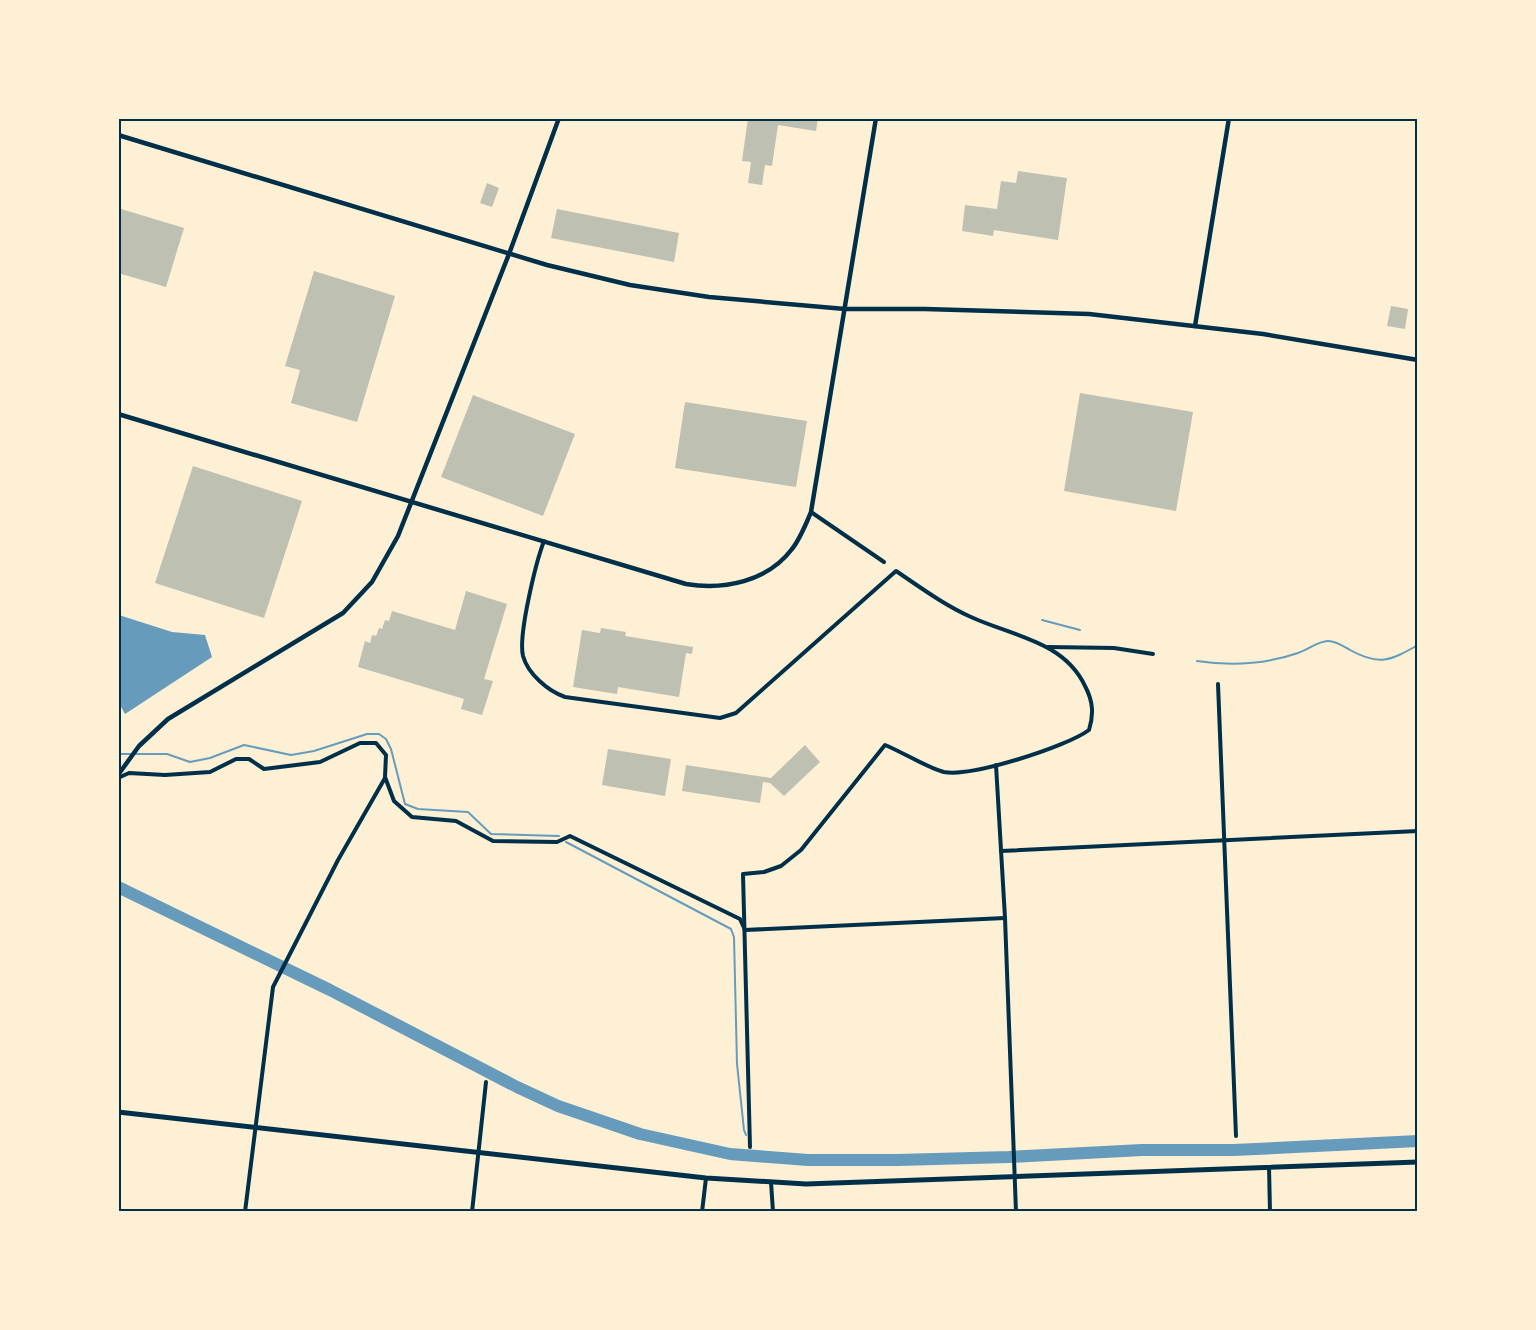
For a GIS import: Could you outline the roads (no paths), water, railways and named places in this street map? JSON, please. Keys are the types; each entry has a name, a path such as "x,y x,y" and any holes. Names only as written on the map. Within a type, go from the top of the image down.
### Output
{"main road":[{"path":"118,1112 706,1178 771,1182 833,1184 1015,1174 1418,1162"}],"street":[{"path":"118,777 135,750 168,718 343,613 372,582 398,536 509,254 559,118"},
{"path":"118,414 686,584 706,587 746,581 778,562 792,549 811,512 876,118"},
{"path":"1195,326 1229,118"},
{"path":"118,135 547,266 630,285 709,297 845,309 1067,313 1263,334 1418,360"},
{"path":"811,512 884,562"},
{"path":"544,541 536,564 522,645 527,666 545,686 565,697 720,718 736,713 897,570 943,602 970,617 1020,634 1069,661 1082,678 1090,696 1093,710 1089,730 1071,741 996,765 956,773 941,772 885,744 801,849 781,866 764,872 743,874 750,1147"},
{"path":"1047,647 1114,648 1152,654"},
{"path":"1218,684 1236,1136"},
{"path":"118,777 129,773 165,775 210,772 236,759 249,759 264,769 320,762 360,743 376,743 386,755 386,777 394,801 412,817 456,821 493,841 557,842 570,836 740,919 745,930"},
{"path":"996,765 1005,918 1016,1212"},
{"path":"245,1212 273,987 338,860 386,777"},
{"path":"1001,851 1418,831"},
{"path":"745,930 1005,918"},
{"path":"472,1212 486,1082"},
{"path":"1269,1167 1270,1212"},
{"path":"702,1212 706,1178"},
{"path":"771,1182 773,1212"}],"water":[{"path":"119,615 172,632 205,635 212,657 125,714 119,703"}],"waterway":[{"path":"1042,620 1080,630"},
{"path":"1197,661 1235,664 1261,662 1286,657 1320,642 1328,641 1360,655 1384,660 1400,655 1418,645"},
{"path":"118,754 167,754 190,762 210,758 244,745 291,755 314,751 367,734 379,734 386,739 391,749 405,804 418,809 468,812 491,834 559,836"},
{"path":"566,842 731,929 734,937 737,1064 746,1135"},
{"path":"118,887 330,990 558,1106 640,1134 730,1154 808,1160 898,1160 1142,1150 1234,1150 1418,1141"}]}
